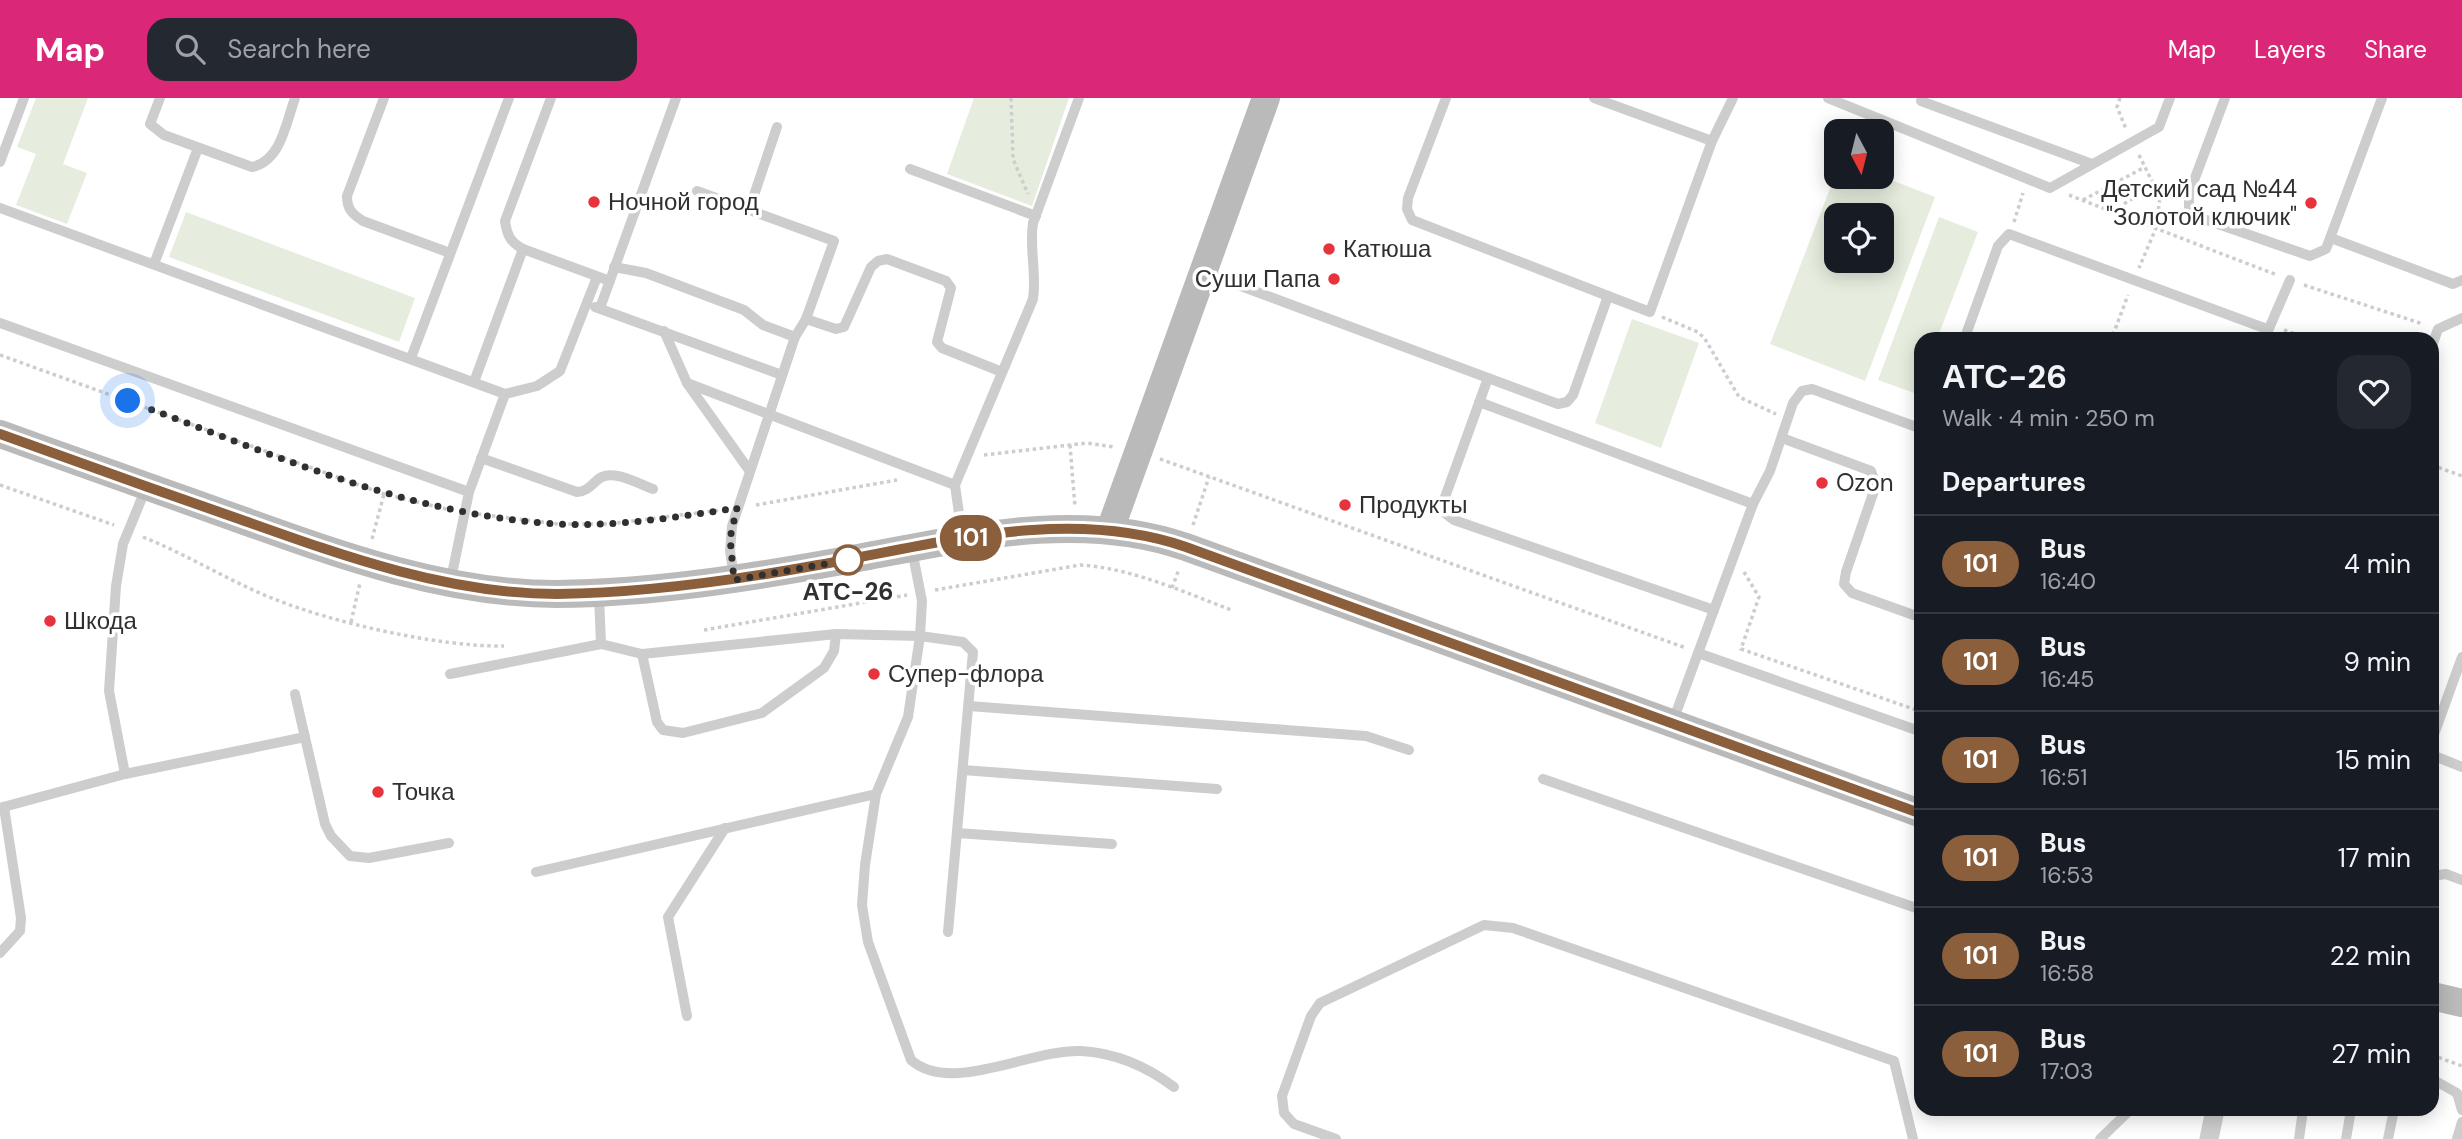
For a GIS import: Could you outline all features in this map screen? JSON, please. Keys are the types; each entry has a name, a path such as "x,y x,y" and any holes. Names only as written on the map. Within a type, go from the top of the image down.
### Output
{"main road":[{"path":"1110,530 1266,98"},
{"path":"0,434 330,551 450,583 551,594 599,593 734,580 963,539 1043,529 1110,530 1140,534 1186,547 1914,811"},
{"path":"2439,998 2462,1003"}],"street":[{"path":"2209,1139 2214,1116"}],"lane":[{"path":"0,162 24,98"},
{"path":"160,98 150,124 164,135 252,167 264,165 273,157 295,98"},
{"path":"384,98 347,196 347,206 352,215 363,221 450,253"},
{"path":"411,358 509,98"},
{"path":"551,98 505,221 512,243 610,281"},
{"path":"600,308 676,98"},
{"path":"963,539 955,485 1032,299 1035,281 1030,242 1036,216 1079,98"},
{"path":"1446,98 1409,198 1407,209 1412,220 1650,312 1712,141 1733,98"},
{"path":"1594,98 1712,141"},
{"path":"1828,98 2027,181 2050,188 2159,127 2170,98"},
{"path":"2225,98 2189,194 2189,209 2195,216 2310,256 2326,249 2382,98"},
{"path":"1921,101 2092,164"},
{"path":"749,210 777,127"},
{"path":"154,264 198,148"},
{"path":"910,169 1036,216"},
{"path":"697,191 834,242 806,319 795,337 737,508 730,538 734,580"},
{"path":"0,208 505,394 556,376 565,363 597,277"},
{"path":"1967,332 1998,246 2009,234 2267,331 2290,280"},
{"path":"2331,238 2452,284 2462,280"},
{"path":"474,382 523,249"},
{"path":"806,319 836,329 844,327 871,267 878,261 887,259 946,281 951,288 950,297 937,342 942,348 1002,372"},
{"path":"614,267 646,273 744,310 764,325 795,337"},
{"path":"1202,272 1558,404 1567,402 1573,395 1608,296"},
{"path":"587,303 782,375"},
{"path":"2437,332 2438,329 2462,318"},
{"path":"0,323 469,492"},
{"path":"664,331 687,383 749,470"},
{"path":"1488,378 1444,500 1446,514 1454,520 1714,610"},
{"path":"687,383 955,485"},
{"path":"1672,723 1753,504 1782,438 1793,403 1802,391 1812,389 1914,426"},
{"path":"450,583 463,512 505,394"},
{"path":"1479,402 1753,504"},
{"path":"1782,438 1871,471 1876,485 1844,584 1852,593 1914,615"},
{"path":"481,458 577,492 586,491 602,476 614,475 653,489"},
{"path":"124,774 109,691 116,586 123,544 146,486"},
{"path":"912,548 922,601 920,636 908,717 876,794 865,864 864,927 911,1060 922,1070 954,1074 1054,1053 1080,1051 1130,1060 1150,1069 1174,1087"},
{"path":"599,593 600,644"},
{"path":"642,654 657,722 663,730 683,733 750,719 762,713 824,668 834,651 836,634"},
{"path":"450,674 600,644 642,654 836,634 920,636 970,646 974,660 948,932"},
{"path":"1698,653 1914,729"},
{"path":"2439,721 2462,657"},
{"path":"295,694 325,824 331,836 350,856 369,858 449,842"},
{"path":"969,706 1366,736 1409,750"},
{"path":"0,953 20,931 21,918 1,808 124,774 305,737"},
{"path":"2439,758 2462,767"},
{"path":"963,770 1217,789"},
{"path":"1543,779 1914,907"},
{"path":"536,872 876,794"},
{"path":"687,1016 668,917 725,828"},
{"path":"957,833 1112,844"},
{"path":"2439,875 2445,874 2462,880"},
{"path":"1336,1139 1294,1124 1284,1113 1282,1096 1311,1016 1320,1003 1485,925 1513,928 1894,1061 1913,1139"},
{"path":"2439,1083 2457,1093 2462,1110"},
{"path":"2100,1139 2124,1116"},
{"path":"2299,1139 2302,1116"},
{"path":"2346,1139 2350,1116"},
{"path":"2388,1139 2394,1116"},
{"path":"2457,1139 2462,1122"}],"path":[{"path":"1011,98 1013,159 1036,216"},
{"path":"2083,200 2145,167 2160,197 2155,228"},
{"path":"2009,234 2027,181"},
{"path":"2112,211 2155,185"},
{"path":"2050,188 2290,280 2438,329"},
{"path":"2114,332 2122,310"},
{"path":"1650,312 1698,332 1705,339 1739,397 1788,419"},
{"path":"0,355 384,494 463,512 558,524 608,524 737,508 928,475"},
{"path":"966,457 1087,443 1137,453 1176,464 1698,653"},
{"path":"2439,468 2462,476"},
{"path":"1742,568 1759,597 1741,649 1914,709"},
{"path":"2439,1058 2462,1066"}],"green space":[{"path":"36,98 88,98 63,164 87,173 67,224 16,205 36,154 17,147"},
{"path":"974,98 1069,98 1032,206 947,174"},
{"path":"1894,181 1935,197 1865,381 1770,344 1824,204 1824,273 1894,273 1894,203 1824,203 1830,189 1894,189"},
{"path":"186,212 415,298 399,342 169,257"},
{"path":"1939,217 1978,232 1940,332 1914,332 1914,393 1878,380"},
{"path":"1632,319 1699,343 1661,448 1595,423"}],"bus line":[{"name":"101","path":"0,434 330,551 407,574 504,590 551,594 599,593 690,586 963,539 1043,529 1077,528 1140,534 1168,540 1914,811"}],"place":[{"name":"Ночной город","path":"594,202"},
{"name":"Детский сад №44 \"Золотой ключик\"","path":"2311,203"},
{"name":"Катюша","path":"1329,249"},
{"name":"Суши Папа","path":"1334,279"},
{"name":"Ozon","path":"1822,483"},
{"name":"Продукты","path":"1345,505"},
{"name":"АТС-26","path":"848,560"},
{"name":"Шкода","path":"50,621"},
{"name":"Супер-флора","path":"874,674"},
{"name":"Точка","path":"378,792"}],"route":[{"path":"128,401 384,494 422,505 558,524 608,524 737,508 730,538 734,580 848,560"}]}
